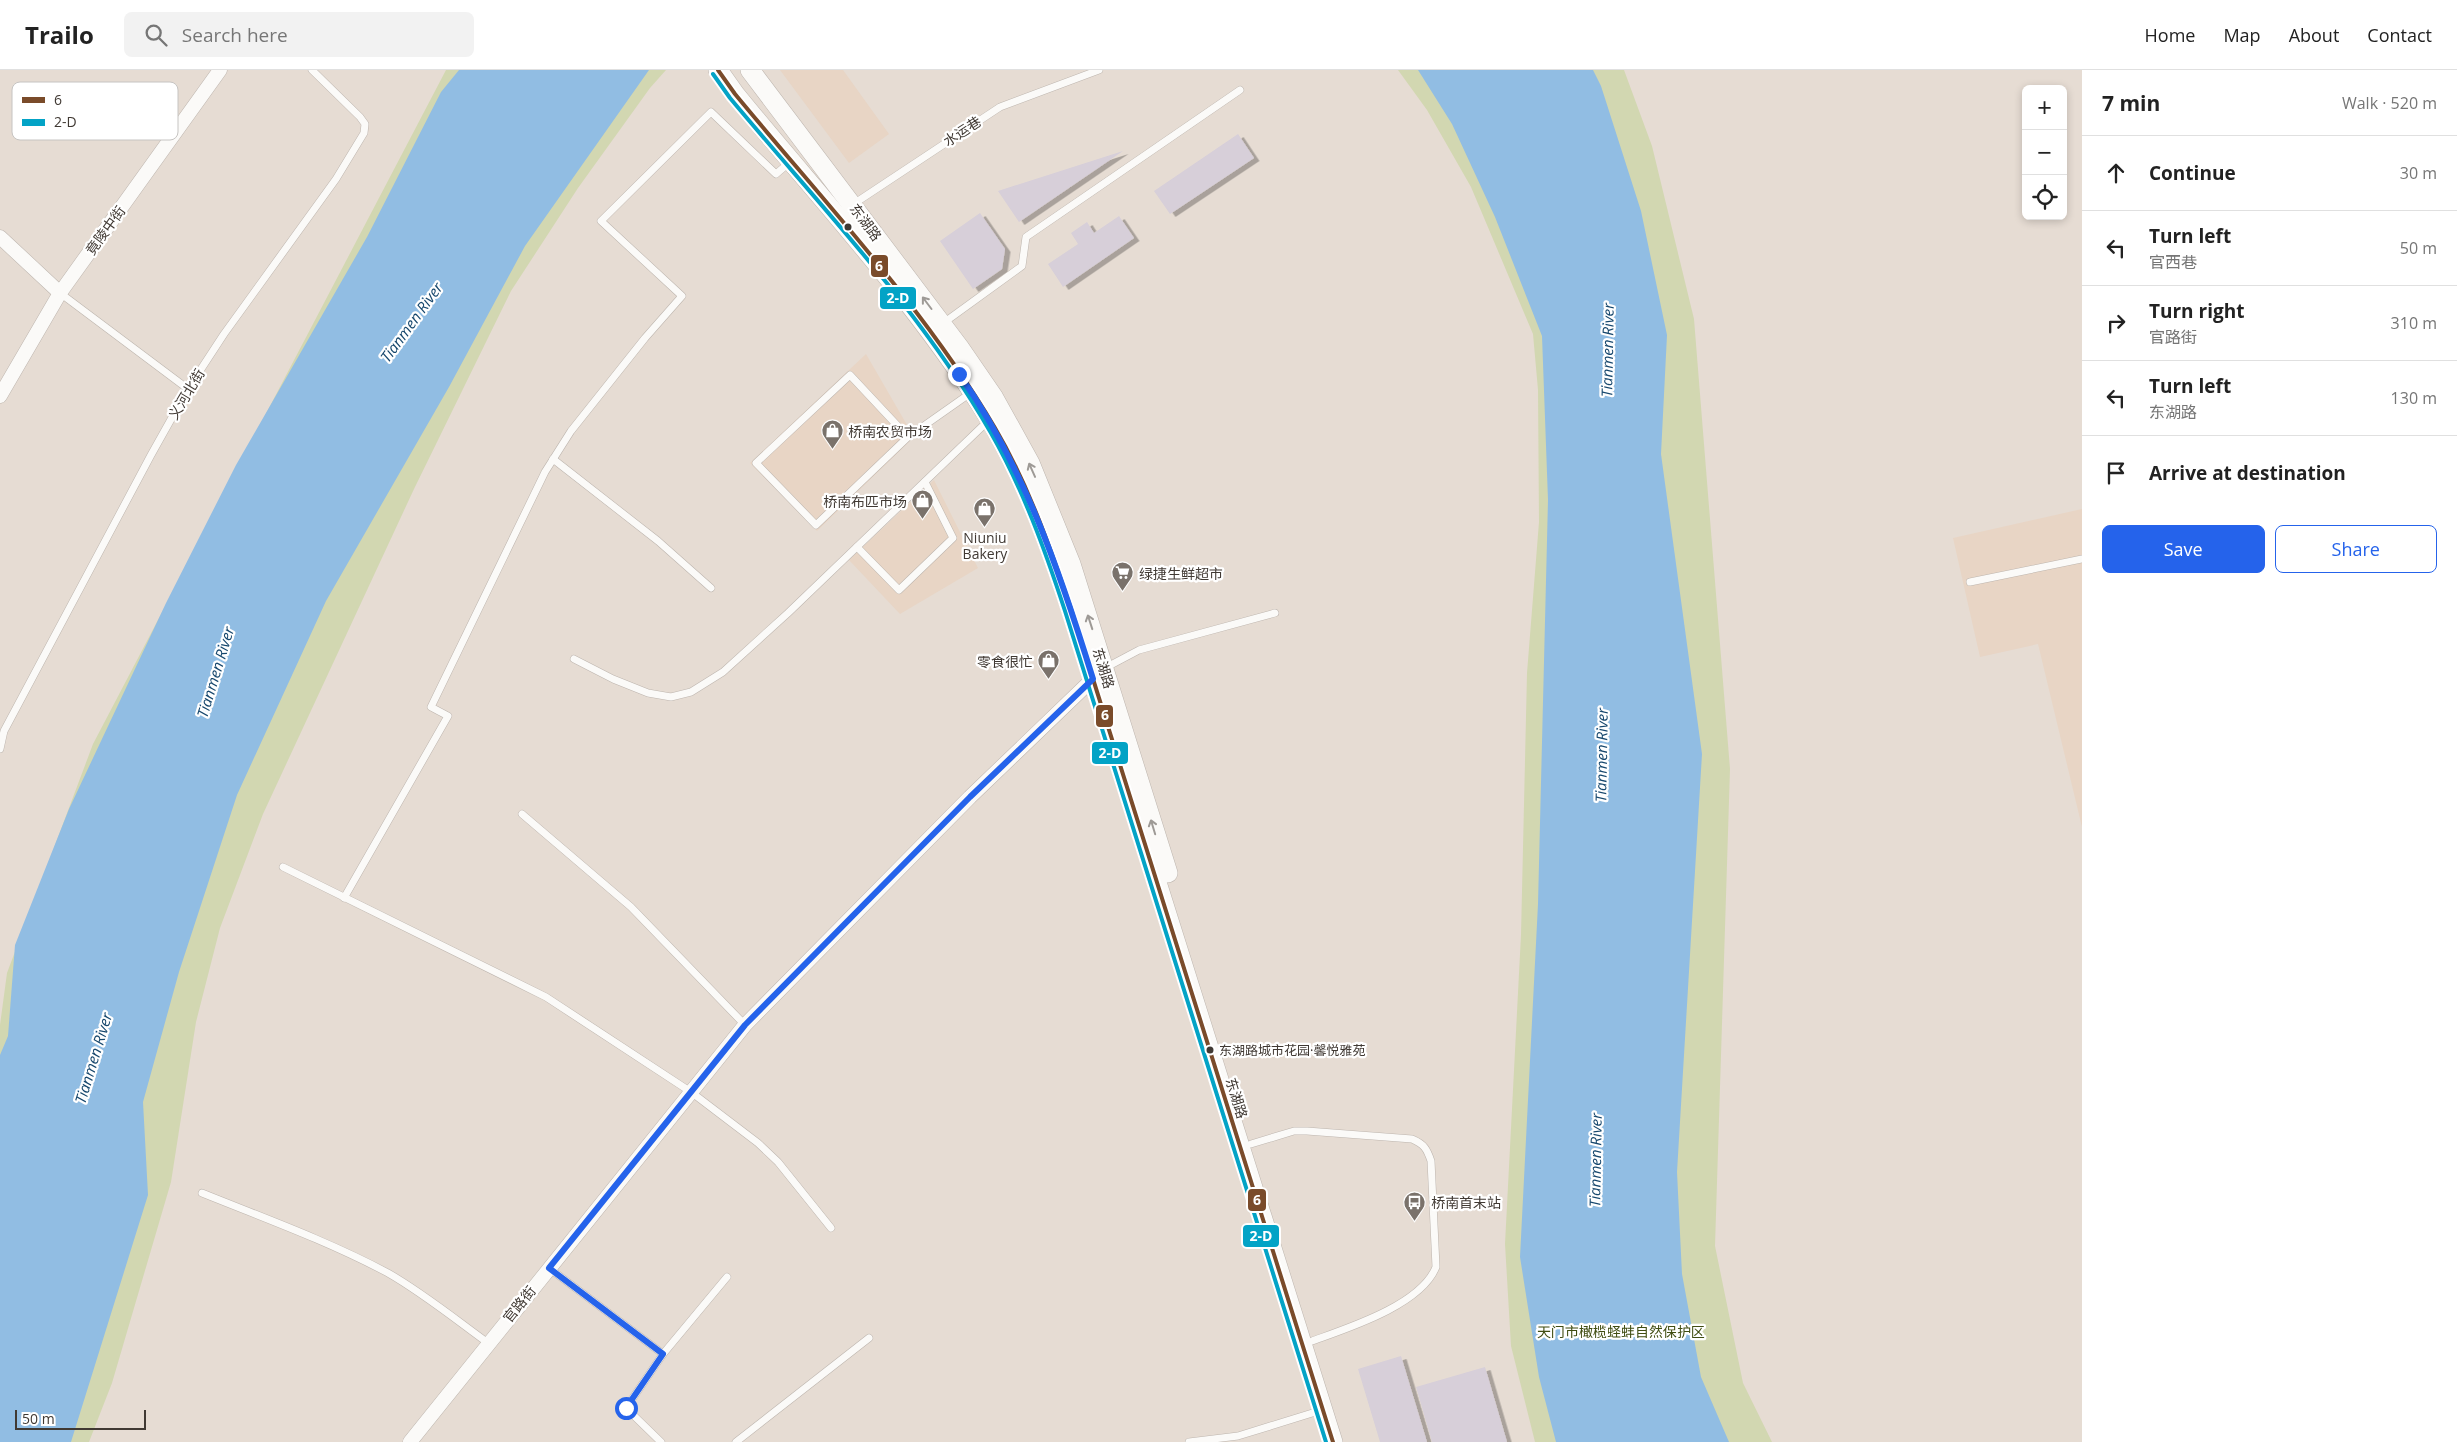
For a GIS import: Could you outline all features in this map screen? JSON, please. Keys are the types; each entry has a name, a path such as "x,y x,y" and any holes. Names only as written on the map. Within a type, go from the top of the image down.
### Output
{"main road":[{"name":"东湖路","path":"718,70 735,94 791,162 936,328 972,392 995,415"},
{"name":"东湖路","path":"753,74 853,205 995,415 1030,463 1058,530 1099,673 1333,1442"},
{"name":"东湖路","path":"1099,673 1251,1144 1343,1442"}],"street":[{"name":"竟陵中街","path":"178,129 220,70"},
{"name":"竟陵中街","path":"0,396 60,293 170,140"},
{"path":"0,237 60,293"},
{"name":"官路街","path":"410,1442 745,1025 970,797 1099,673"}],"lane":[{"name":"义河北街","path":"0,749 4,731 150,455 188,389 224,334 336,179 364,133 365,124 360,117 312,70"},
{"name":"水运巷","path":"838,217 853,205 1000,107 1099,70"},
{"path":"936,328 1022,266 1026,237 1240,90"},
{"path":"344,898 448,716 431,707 528,503 553,459 572,431 645,338 682,296 602,221 711,112 776,174 791,162"},
{"path":"60,293 188,389"},
{"path":"908,437 850,375 756,463 816,525 908,437 972,392"},
{"path":"574,659 613,680 648,693 671,697 691,692 723,672 995,415"},
{"path":"553,459 658,541 710,588"},
{"path":"857,547 899,590 953,538 925,482"},
{"path":"1970,582 2082,559"},
{"path":"1099,673 1139,650 1275,613"},
{"path":"522,814 631,907 745,1025"},
{"path":"283,867 546,997 691,1092 758,1143 778,1162 831,1228"},
{"path":"1251,1144 1294,1131 1412,1139 1425,1146 1431,1161 1436,1267 1433,1275 1425,1285 1372,1319 1312,1341"},
{"path":"202,1193 321,1241 388,1274 442,1308 488,1343"},
{"path":"549,1268 663,1354"},
{"path":"661,1442 626,1408 663,1354 726,1277"},
{"path":"736,1442 869,1338"},
{"path":"1189,1442 1238,1436 1322,1410"}],"shaded area":[{"path":"780,70 843,70 889,134 849,163"},
{"name":"桥南农贸市场","path":"866,354 914,437 817,531 750,463"},
{"name":"桥南布匹市场","path":"934,480 978,568 900,614 849,560"},
{"path":"2082,509 2082,827 2038,644 1980,657 1953,538"}],"green space":[{"path":"446,70 666,70 650,88 578,188 511,291 414,489 263,814 220,928 196,1022 171,1182 112,1383 89,1442 0,1442 0,1025 7,973 93,744"},
{"name":"天门市橄榄蛏蚌自然保护区","path":"1398,70 1624,70 1652,146 1694,319 1730,769 1715,1246 1743,1383 1772,1442 1535,1442 1511,1346 1505,1244 1521,935 1527,673 1539,522 1538,390 1533,334 1471,187 1427,110"}],"water":[{"name":"Tianmen River","path":"459,70 649,70 525,246 449,387 326,601 237,795 179,972 143,1102 148,1195 71,1442 0,1442 0,1055 8,1036 15,945 69,809 166,603 236,465 367,237 441,92"},
{"name":"天门市橄榄蛏蚌自然保护区","path":"1418,70 1593,70 1601,86 1641,211 1667,335 1661,454 1702,754 1677,1172 1682,1274 1701,1377 1729,1442 1556,1442 1539,1377 1520,1257 1538,904 1548,500 1542,336 1495,217 1452,124"}],"building":[{"path":"1238,134 1254,158 1170,214 1154,191"},
{"path":"1123,151 1019,222 998,191"},
{"path":"980,213 1005,249 1002,269 973,289 940,241"},
{"path":"1119,216 1134,238 1063,287 1048,264 1078,244 1071,233 1087,222 1094,233"},
{"path":"1401,1356 1427,1442 1380,1442 1358,1369"},
{"path":"1485,1367 1507,1442 1432,1442 1416,1387"}],"transit line":[{"name":"6","path":"718,70 735,94 905,297 967,383 995,428 1018,471 1046,539 1071,609 1333,1442"},
{"name":"2-D","path":"713,74 730,98 868,260 933,344 991,433 1023,498 1065,611 1326,1442"}],"place":[{"name":"桥南农贸市场","path":"832,450"},
{"name":"桥南布匹市场","path":"923,520"},
{"name":"Niuniu Bakery","path":"985,528"},
{"name":"绿捷生鲜超市","path":"1123,592"},
{"name":"零食很忙","path":"1049,680"},
{"name":"东湖路城市花园·馨悦雅苑","path":"1210,1050"},
{"name":"桥南首末站","path":"1415,1221"}],"route":[{"path":"626,1408 663,1354 549,1268 745,1025 970,797 1093,679 1058,568 1032,503 1000,437 982,406 959,374"}]}
